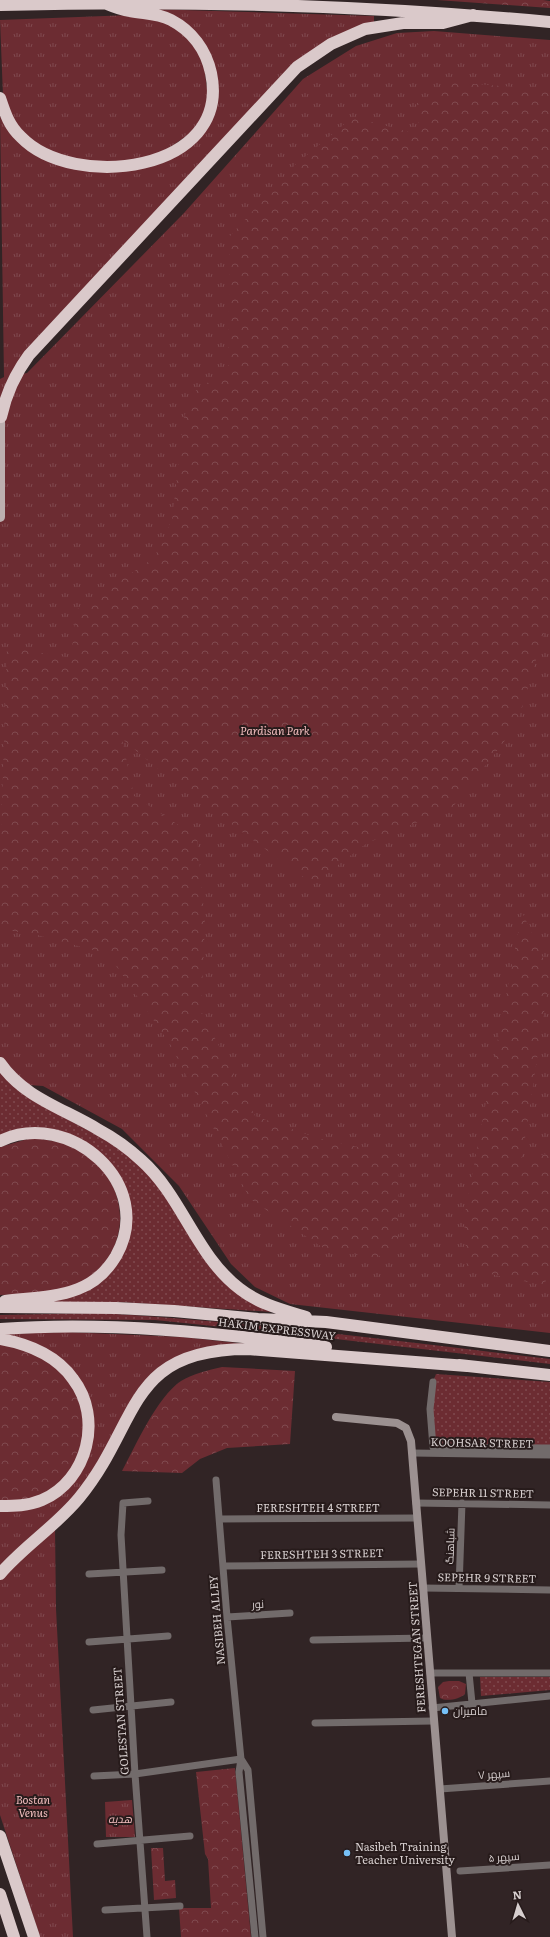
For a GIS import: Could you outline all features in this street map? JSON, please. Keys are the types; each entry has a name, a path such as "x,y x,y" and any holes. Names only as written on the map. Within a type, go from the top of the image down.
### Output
{"highway":[{"path":"0,98 5,115 21,138 43,153 60,160 96,166 135,165 173,153 194,139 207,118 213,94 210,68 207,57 201,47 183,28 158,15 129,11 96,1"},
{"path":"0,4 96,1 235,2 473,15 550,22"},
{"path":"0,411 12,382 28,355 297,67 331,44 365,29 403,23 443,23 473,15"},
{"path":"0,1063 12,1078 29,1092 52,1106 100,1130 141,1160 173,1198 211,1258 228,1280 265,1304 326,1322"},
{"path":"0,1141 17,1135 41,1134 65,1139 84,1147 101,1160 116,1179 123,1195 126,1217 124,1234 117,1253 104,1272 93,1281 78,1289 60,1294 0,1302"},
{"name":"HAKIM EXPRESSWAY","path":"0,1307 116,1308 174,1311 258,1319 326,1322 550,1351"},
{"name":"HAKIM EXPRESSWAY","path":"0,1329 46,1326 89,1326 176,1330 550,1375"},
{"path":"0,1339 31,1347 49,1357 63,1368 74,1379 82,1393 89,1420 86,1448 78,1467 66,1483 43,1500 22,1505 0,1506"},
{"path":"0,1574 78,1499 100,1467 137,1400 151,1380 172,1364 188,1357 218,1350 248,1349 467,1366"},
{"path":"0,1836 34,1937"},
{"path":"0,1894 14,1937"}],"main road":[{"path":"0,411 0,517"}],"street":[{"path":"433,1382 430,1409 433,1446 550,1448"},
{"name":"FERESHTEGAN STREET","path":"336,1417 402,1424 409,1433 413,1453 433,1721 452,1937"},
{"name":"KOOHSAR STREET","path":"413,1453 550,1456"},
{"name":"NASIBEH ALLEY","path":"216,1480 227,1616 241,1758 239,1772 255,1936"},
{"name":"GOLESTAN STREET","path":"147,1937 135,1774 121,1535 122,1503 148,1501"},
{"name":"SEPEHR 11 STREET","path":"416,1503 550,1505"},
{"name":"شباهنگ","path":"459,1588 462,1504"},
{"name":"FERESHTEH 4 STREET","path":"220,1519 417,1518"},
{"name":"FERESHTEH 3 STREET","path":"224,1566 421,1564"},
{"path":"89,1574 162,1570"},
{"name":"SEPEHR 9 STREET","path":"423,1588 550,1590"},
{"name":"نور","path":"227,1616 290,1613"},
{"path":"88,1642 168,1636"},
{"path":"313,1640 427,1638"},
{"path":"430,1673 550,1673"},
{"path":"469,1673 472,1703"},
{"path":"432,1708 550,1696"},
{"path":"93,1710 171,1702"},
{"path":"315,1723 433,1721"},
{"path":"94,1776 135,1774 241,1758"},
{"name":"NASIBEH ALLEY","path":"241,1758 248,1770 263,1935"},
{"name":"سپهر ۷","path":"440,1789 550,1781"},
{"path":"97,1844 190,1836"},
{"name":"سپهر ۵","path":"460,1871 550,1865"},
{"path":"105,1910 180,1906"},
{"path":"255,1936 263,1935"}],"green space":[{"path":"437,0 543,0 550,1 550,8"},
{"name":"Pardisan Park","path":"150,9 374,16 374,23 331,38 11,376 27,373 184,213 303,79 356,46 397,33 434,31 550,40 550,1333 290,1304 255,1287 231,1264 179,1186 122,1129 43,1086 0,1083 0,379 4,377 0,116 6,126 62,164 167,159 189,148 206,128 210,56"},
{"path":"131,15 162,20 184,34 203,58 209,104 198,128 159,155 110,164 56,156 18,131 3,96 0,20"},
{"path":"451,82 550,90 550,612 517,725 452,808 367,843 313,884 179,786 122,739 134,796 197,837 205,923 201,1011 255,1116 317,1138 399,1156 398,1245 376,1258 325,1249 250,1199 170,1044 108,954 37,935 0,929 0,867 7,647 71,658 76,610 154,558 172,520 184,417 194,392 228,369 230,236 295,165 353,117 420,135 416,104"},
{"path":"522,912 550,973 521,1165 550,1151 550,1277 542,1285 467,1269 464,1218"},
{"path":"0,1070 71,1121 106,1140 136,1161 162,1190 193,1239 272,1312 120,1302 26,1302 81,1293 129,1235 108,1161 24,1129 0,1136"},
{"path":"31,1138 62,1143 72,1147 88,1156 100,1167 110,1181 117,1196 120,1212 119,1229 115,1245 106,1261 83,1283 55,1291 0,1295 0,1147"},
{"path":"100,1313 213,1321 382,1339 550,1359 550,1364 310,1336 155,1320 0,1319 0,1315"},
{"path":"66,1332 183,1337 284,1348 262,1347 163,1366 150,1375 137,1392 99,1461 77,1495 0,1568 0,1334"},
{"path":"0,1343 31,1353 51,1364 59,1371 73,1388 80,1404 83,1421 82,1438 78,1454 70,1469 60,1482 46,1492 30,1499 19,1501 0,1502"},
{"path":"222,1367 295,1371 290,1444 227,1448 200,1459 182,1473 122,1471 140,1435 155,1410 172,1388 190,1376"},
{"path":"436,1374 550,1382 550,1448 433,1447 433,1382"},
{"name":"Bostan Venus","path":"55,1528 56,1609 73,1937 40,1937 0,1815 0,1579"},
{"path":"480,1677 550,1677 550,1690 481,1696"},
{"path":"459,1681 466,1684 465,1694 453,1699 446,1700 440,1698 438,1687 443,1682"},
{"path":"235,1768 251,1937 181,1937 179,1908 211,1908 208,1859 205,1854 196,1772"},
{"name":"هدیه","path":"132,1800 135,1837 106,1837 105,1802"},
{"path":"151,1848 163,1848 165,1881 175,1880 176,1898 154,1900"}],"place":[{"name":"مامیران","path":"445,1711"},
{"name":"Nasibeh Training Teacher University","path":"347,1853"}]}
